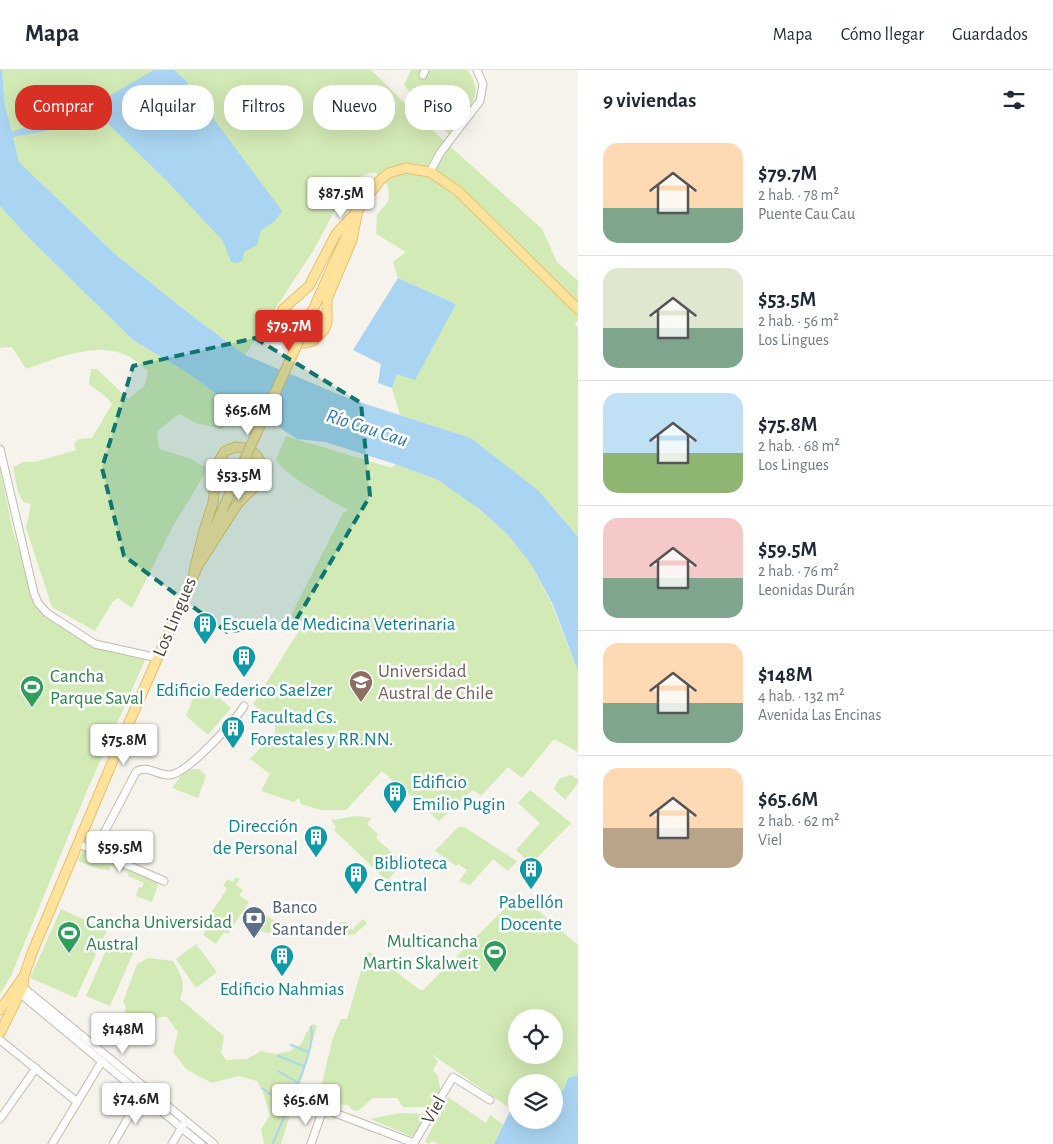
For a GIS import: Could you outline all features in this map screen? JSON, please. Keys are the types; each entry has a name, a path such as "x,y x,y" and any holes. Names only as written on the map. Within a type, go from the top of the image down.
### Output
{"main road":[{"path":"358,210 352,240 327,299 327,323 324,330 313,341 305,343 293,340 282,329 280,321 282,309 309,286 336,234 358,210 376,184 390,173 406,168 430,172 458,191 578,309"},
{"name":"Los Lingues","path":"0,1034 194,571 358,210"},
{"path":"232,448 248,449 257,456 260,463 260,478 236,507 194,571 203,534 214,503 218,460 225,451 232,448"},
{"name":"Los Lingues","path":"0,1010 20,989"}],"street":[{"path":"430,172 440,153 480,100 483,84 476,70"},
{"path":"0,448 34,594 41,607 95,644 158,658"},
{"path":"95,850 136,772 143,769 170,775 179,770 197,758 244,706"},
{"path":"78,844 164,881"},
{"path":"20,989 201,1144"},
{"path":"0,1040 76,1101"},
{"path":"52,1144 76,1101 104,1060"},
{"path":"104,1060 187,1121 214,1144"},
{"path":"0,1119 36,1068"},
{"name":"Viel","path":"311,1144 321,1115 327,1110 414,1143 453,1077 490,1100"},
{"path":"113,1144 142,1094"},
{"path":"172,1144 187,1121"}],"highlighted area":[{"path":"255,338 361,403 370,496 296,620 227,632 124,556 102,468 133,366"}],"green space":[{"path":"2,70 371,70 386,85 313,85 313,130 395,130 395,94 405,103 405,130 432,130 542,229 557,262 578,281 578,320 575,324 578,328 578,537 539,491 471,438 400,415 392,388 397,374 456,304 398,278 393,262 406,252 376,234 377,215 389,200 388,186 375,172 363,175 348,186 313,251 245,355 191,315 114,253 19,162 5,106"},
{"path":"411,70 467,70 473,79 475,96 470,107 470,85 404,85"},
{"path":"0,206 30,239 133,340 186,372 236,408 222,429 196,423 179,414 157,431 159,449 189,458 205,467 204,475 172,528 132,608 118,598 113,601 95,631 52,607 26,528 31,504 23,502 18,492 13,467 23,462 35,462 76,450 74,444 79,439 92,438 112,404 89,384 91,369 97,369 128,399 145,385 148,371 130,357 118,352 105,350 91,350 64,356 26,369 12,347 0,348"},
{"path":"286,436 392,468 395,464 438,480 459,492 507,534 531,564 552,605 578,671 578,752 554,739 522,778 508,767 481,796 473,790 439,821 382,771 346,810 320,810 301,804 299,798 294,802 261,791 270,774 250,759 275,732 275,725 253,704 302,626 291,615 343,513 348,510 297,480 280,465 276,459"},
{"path":"0,469 13,531 38,608 59,626 97,645 145,660 86,793 11,976 0,994"},
{"path":"200,681 231,708 208,735 186,716"},
{"path":"191,769 199,769 206,776 198,798 172,788 183,773"},
{"path":"571,775 578,780 578,783 565,800 554,789 559,779"},
{"path":"530,790 571,823 531,864 516,850 540,823 518,803"},
{"path":"356,816 372,818 367,824 378,834 376,838 403,863 387,881 334,830 336,827 331,820"},
{"path":"458,827 464,827 517,861 508,871 493,859 470,885 459,881 467,870 458,864 456,866 435,851"},
{"path":"83,849 88,851 87,855 107,864 109,860 157,879 158,885 152,902 136,896 139,887 142,888 144,883 128,876 128,873 111,866 109,871 102,870 78,861"},
{"path":"236,877 240,879 236,885 243,890 239,895 249,902 228,934 224,932 216,944 203,935 214,919 209,916 227,889 223,885 228,879 232,882"},
{"path":"519,894 578,945 578,1075 568,1078 563,1090 563,1074 508,1074 508,1107 430,1053 438,1061 433,1070 438,1076 441,1093 431,1107 403,1107 397,1098 373,1098 358,1111 353,1110 348,1105 328,1105 321,1102 318,1099 333,1038 341,1019 347,1019 366,954 370,952 420,990 423,990"},
{"name":"Cancha Universidad Austral","path":"61,909 107,930 76,998 30,978"},
{"path":"256,909 277,922 281,922 282,928 269,933 246,929 244,926"},
{"path":"363,919 367,923 355,934 345,936 339,933 337,926 340,922 347,922 352,930"},
{"path":"110,941 134,951 110,1006 86,996"},
{"path":"196,944 217,972 196,988 176,959"},
{"path":"148,958 173,961 183,984 180,999 224,1036 221,1053 226,1060 247,1059 261,1051 276,1054 290,1051 302,1043 312,1024 317,1026 281,1144 264,1144 261,1129 270,1115 263,1092 257,1081 238,1076 212,1083 187,1070 173,1052 178,1032 167,1017 161,1017 151,1022 133,1044 122,1046 119,1043 117,1036 126,1007 123,1002 137,964"},
{"path":"448,1097 486,1123 490,1115 503,1124 494,1144 438,1144 432,1141 429,1144 425,1142"},
{"path":"400,1113 428,1114 417,1135 413,1137 370,1119"}],"water":[{"name":"Río Cau Cau","path":"0,70 2,70 5,106 12,132 18,130 50,130 13,137 19,162 114,253 191,315 245,355 350,399 471,438 539,491 578,537 578,671 553,605 531,564 507,534 478,508 438,480 325,442 297,439 271,422 270,415 251,406 246,410 236,408 186,372 133,340 30,239 0,206"},
{"path":"154,70 174,70 189,85 128,85"},
{"path":"122,89 122,130 214,130 214,119 282,211 275,221 261,230 257,245 244,252 243,260 237,263 231,262 223,241 165,179 112,128 112,94"},
{"path":"398,278 456,304 415,380 397,374 392,388 378,383 381,364 353,350"},
{"path":"578,1075 578,1144 494,1144 508,1115 508,1129 563,1129 563,1090 568,1078"}],"waterway":[{"path":"273,1143 304,1067 312,1037 311,1027"},
{"path":"291,1045 309,1052"},
{"path":"278,1056 304,1066"},
{"path":"278,1071 297,1082"},
{"path":"262,1088 270,1094"},
{"path":"275,1098 286,1108"}],"place":[{"name":"Escuela de Medicina Veterinaria","path":"205,645"},
{"name":"Edificio Federico Saelzer","path":"244,678"},
{"name":"Universidad Austral de Chile","path":"361,703"},
{"name":"Cancha Parque Saval","path":"32,708"},
{"name":"Facultad Cs. Forestales y RR.NN.","path":"233,749"},
{"name":"Edificio Emilio Pugin","path":"395,814"},
{"name":"Dirección de Personal","path":"316,858"},
{"name":"Pabellón Docente","path":"531,890"},
{"name":"Biblioteca Central","path":"356,895"},
{"name":"Banco Santander","path":"254,939"},
{"name":"Cancha Universidad Austral","path":"69,954"},
{"name":"Multicancha Martin Skalweit","path":"495,973"},
{"name":"Edificio Nahmias","path":"282,977"}]}
